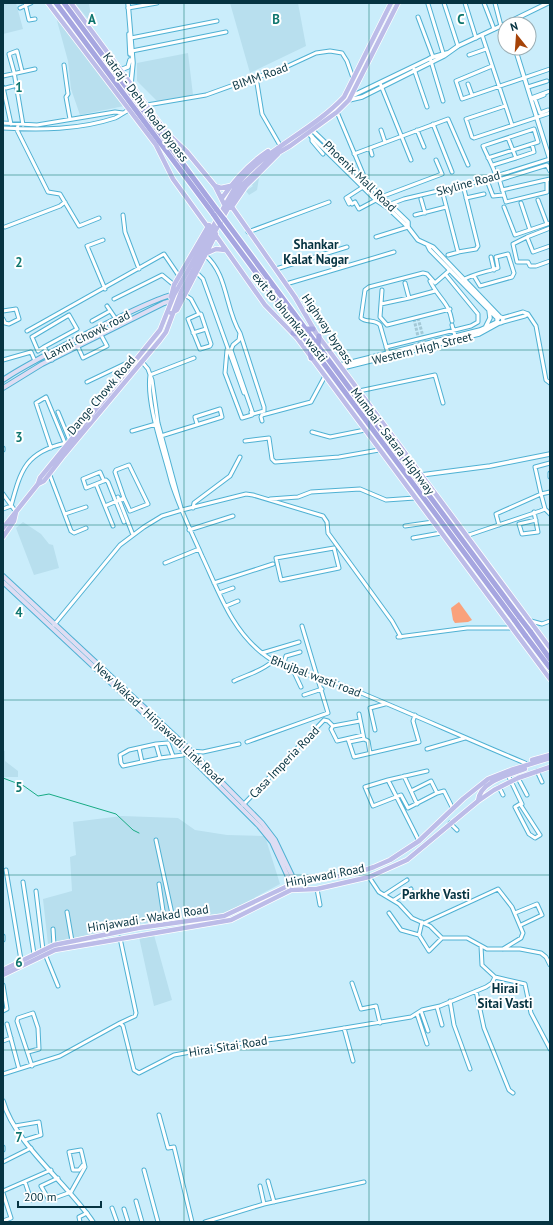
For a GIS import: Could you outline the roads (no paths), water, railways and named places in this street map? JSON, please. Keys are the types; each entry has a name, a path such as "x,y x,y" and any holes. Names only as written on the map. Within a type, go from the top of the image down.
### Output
{"highway":[{"name":"Katraj - Dehu Road Bypass","path":"56,3 214,216 217,225"},
{"name":"Katraj - Dehu Road Bypass","path":"64,3 156,123 224,219"},
{"name":"Mumbai - Satara Highway","path":"224,219 520,618 527,633 550,668"},
{"name":"Mumbai - Satara Highway","path":"217,225 520,618"},
{"path":"305,329 313,329"},
{"path":"293,333 302,335"},
{"path":"318,346 319,336"},
{"path":"310,347 311,358"},
{"name":"Mumbai - Satara Highway","path":"527,633 550,659"}],"main road":[{"path":"48,3 156,145 173,179 207,226"},
{"path":"71,3 147,106 156,123 187,152 215,186 224,204"},
{"path":"309,131 344,97 354,80 391,3"},
{"path":"170,313 177,310 196,272 216,238 217,225 224,204 240,180 258,163 337,112 350,98 398,3"},
{"path":"222,198 231,185 255,160 268,151 280,149"},
{"path":"224,213 232,207 246,186 273,161 280,149"},
{"path":"170,313 217,225 243,183 280,149"},
{"path":"215,186 223,188 231,185"},
{"name":"Highway bypass","path":"232,207 248,232 286,284 313,329 466,536 520,618 529,620 550,648"},
{"path":"207,226 217,225"},
{"path":"172,295 217,225"},
{"path":"172,295 174,285 207,226"},
{"name":"exit to bhumkar wasti","path":"216,237 265,305 293,333 550,679"},
{"path":"206,254 216,249 224,250"},
{"name":"Dange Chowk Road","path":"38,484 44,481 68,444 142,362 166,332 172,295"},
{"name":"Laxmi Chowk road","path":"3,380 48,354 116,320 172,295"},
{"name":"Laxmi Chowk road","path":"3,388 14,380 52,360 171,301"},
{"name":"Dange Chowk Road","path":"3,528 38,484 40,478 155,336 170,313"},
{"path":"155,336 160,340"},
{"name":"Dange Chowk Road","path":"3,538 14,521 16,512"},
{"name":"New Wakad - Hinjawadi Link Road","path":"3,576 24,599"},
{"name":"New Wakad - Hinjawadi Link Road","path":"3,582 24,599 188,751 242,806 270,831 297,887"},
{"path":"512,628 516,629 528,623 529,620"},
{"path":"524,766 550,755"},
{"path":"524,766 550,759"},
{"name":"Hinjawadi Road","path":"297,887 356,873 390,860 419,841 472,791 488,779 524,766"},
{"name":"Hinjawadi Road","path":"297,887 317,888 368,877 394,867 414,855 450,823 478,801 482,789 524,766"},
{"path":"478,801 510,781 550,767"},
{"name":"New Wakad - Hinjawadi Link Road","path":"242,806 266,834 289,879 291,888"},
{"path":"390,860 394,867"},
{"name":"Hinjawadi - Wakad Road","path":"3,970 34,954 44,952 54,945 165,924 224,916 291,888 297,887"},
{"name":"Hinjawadi Road","path":"3,975 44,952 231,920 291,888"}],"street":[{"path":"20,8 25,4 31,3"},
{"path":"128,3 132,63"},
{"path":"128,8 157,3"},
{"path":"444,3 458,46"},
{"path":"465,3 476,38"},
{"path":"484,3 494,29"},
{"path":"495,3 501,16"},
{"path":"521,16 548,3"},
{"path":"25,4 29,20 35,19"},
{"path":"428,4 445,53"},
{"path":"418,17 443,101"},
{"path":"131,38 217,21"},
{"path":"350,98 381,85 497,28"},
{"path":"129,31 132,51 131,84"},
{"path":"132,51 226,32"},
{"path":"482,35 512,125"},
{"path":"469,55 486,49"},
{"path":"22,71 17,51 9,54 17,85 24,125"},
{"name":"BIMM Road","path":"147,106 206,95 256,77 276,72 310,55 330,51 342,53 347,61 354,80"},
{"path":"518,56 528,87 540,113 549,112"},
{"path":"120,70 128,67 132,63"},
{"path":"64,65 68,94 66,97 70,119"},
{"path":"492,66 456,81 462,99 550,70"},
{"path":"414,68 427,107"},
{"path":"3,76 14,72 35,69"},
{"path":"256,77 262,114 280,149"},
{"path":"528,87 547,81"},
{"path":"468,84 472,95"},
{"path":"11,124 4,87 17,85"},
{"path":"381,85 411,160"},
{"path":"533,99 550,91"},
{"path":"533,99 544,95"},
{"path":"533,99 536,117 550,159"},
{"path":"506,106 466,119 472,137 474,138 549,112"},
{"path":"3,128 38,130 65,128 116,117 129,110"},
{"path":"3,123 37,125 115,112 123,113"},
{"path":"337,112 366,182"},
{"path":"354,154 447,119 449,120 468,166"},
{"path":"433,124 452,172"},
{"path":"18,125 17,130 48,192 60,194 79,226 99,218"},
{"path":"502,190 549,179 549,190 547,192 507,202 505,201 493,165 483,146 534,129 538,142"},
{"path":"381,130 385,142"},
{"path":"417,130 424,147"},
{"path":"309,131 312,141 323,154"},
{"name":"Phoenix Mall Road","path":"309,131 390,204 408,222 408,227"},
{"name":"Phoenix Mall Road","path":"309,131 376,200 385,205 408,227"},
{"path":"508,138 516,158"},
{"path":"488,158 544,140"},
{"path":"493,165 534,152 532,144"},
{"path":"370,148 372,155"},
{"name":"Skyline Road","path":"385,205 463,185 550,159"},
{"path":"381,196 442,174 436,160"},
{"path":"499,180 547,165 550,171"},
{"path":"488,183 493,196 503,195"},
{"path":"448,255 478,247 463,185"},
{"path":"349,204 346,198 363,186"},
{"path":"442,190 459,252"},
{"path":"466,198 484,194"},
{"path":"349,199 352,204 355,202 359,209 376,200"},
{"path":"421,199 425,212"},
{"path":"504,206 514,234 548,223 538,200"},
{"path":"5,227 60,206 64,202"},
{"path":"248,232 329,202"},
{"path":"521,204 530,230"},
{"path":"415,215 446,207"},
{"path":"123,215 125,232 139,269"},
{"path":"376,237 408,227 415,237 428,246 433,247 500,320"},
{"path":"550,228 515,242 512,246 517,262 528,262 530,266 550,262"},
{"path":"527,237 533,252 550,246"},
{"path":"103,240 87,246 105,289"},
{"path":"428,246 430,250 450,270 463,280"},
{"path":"276,269 347,247"},
{"path":"286,284 394,252"},
{"path":"463,280 474,276 494,270 499,267 496,257 508,253 514,273 512,277 480,286 474,276"},
{"path":"27,331 105,289 164,254 179,276"},
{"path":"206,254 221,278 240,333 264,407 264,411 253,414 231,350 233,345 239,340 240,333"},
{"path":"491,257 494,270"},
{"path":"388,353 379,323 363,320 361,318 365,290 369,287 423,273 427,274 434,283 446,275 450,270"},
{"path":"196,272 203,279 227,350 252,415 242,418 224,373 227,350"},
{"path":"114,299 162,274 174,285"},
{"path":"386,347 473,325 478,322 479,316 446,275"},
{"path":"430,281 435,292 450,309 455,336"},
{"path":"405,283 409,298"},
{"path":"382,290 380,316 387,325 450,309"},
{"path":"381,304 435,292"},
{"path":"185,294 192,299 198,314 200,314 211,345 200,350 188,319 198,314"},
{"path":"478,296 489,310 500,320"},
{"path":"107,306 120,325"},
{"path":"3,311 16,309 19,319 9,324 5,323 3,319"},
{"path":"484,328 490,318 489,310"},
{"path":"92,321 110,311"},
{"path":"500,320 523,312 528,314 536,326 546,380 550,383"},
{"path":"69,316 77,329 44,347 38,351 32,337 69,316"},
{"name":"Western High Street","path":"450,339 455,336 484,328 500,320"},
{"name":"Western High Street","path":"341,366 483,332 500,320"},
{"path":"193,333 206,329"},
{"path":"78,347 83,358 107,346 101,335"},
{"name":"Western High Street","path":"368,360 388,353 422,346"},
{"path":"44,347 52,360"},
{"path":"3,360 31,352 35,361"},
{"name":"Bhujbal wasti road","path":"138,357 150,375 159,430 177,502 182,510"},
{"path":"150,375 194,358"},
{"path":"87,382 131,361 134,363"},
{"name":"Bhujbal wasti road","path":"150,375 150,389 156,424 162,436 182,510 189,530 236,625 262,653 272,661 283,666 317,677 415,715 524,766"},
{"path":"359,391 435,375 443,403"},
{"path":"262,421 261,416 266,414 311,402 325,376"},
{"path":"51,448 36,403 46,397 68,444"},
{"path":"162,436 222,417 220,409 195,417 197,424"},
{"path":"58,412 68,444"},
{"path":"132,431 156,424"},
{"path":"312,432 329,437 365,430"},
{"path":"245,441 268,438 272,459 275,462 339,457 379,450"},
{"name":"Dange Chowk Road","path":"11,506 23,469 28,461 37,454 51,448 68,444"},
{"path":"421,474 490,466 550,454"},
{"path":"193,508 194,503 230,476 240,457"},
{"path":"550,462 535,467 545,509 550,514"},
{"path":"129,465 148,502 131,512 124,498 115,472 116,470 129,465"},
{"path":"104,481 86,488 83,479 101,472 104,481 108,482 118,500 133,535"},
{"path":"49,473 73,532 86,528"},
{"path":"96,484 113,526"},
{"path":"268,500 298,497 311,492 360,489 386,500 415,498"},
{"path":"499,525 496,514 541,494 550,492"},
{"path":"3,494 16,512"},
{"path":"53,626 115,551 133,535 156,519 182,510 246,494 323,516 327,522 328,533 392,621 399,637 467,628 512,628"},
{"path":"105,506 124,498"},
{"path":"118,500 124,522"},
{"path":"3,509 11,506"},
{"path":"65,514 86,507"},
{"path":"466,536 545,509"},
{"path":"534,512 536,520 538,533 522,534 520,524 536,520"},
{"path":"189,530 233,516"},
{"path":"405,526 433,522"},
{"path":"413,538 441,533"},
{"path":"334,548 336,557 339,568 281,580 276,558 334,548"},
{"path":"165,563 199,549"},
{"path":"336,557 344,555"},
{"path":"214,583 273,564"},
{"path":"219,593 233,588"},
{"path":"226,606 238,601"},
{"path":"529,620 542,624 550,621"},
{"path":"248,742 328,713 302,626"},
{"path":"262,653 299,642"},
{"path":"283,666 286,656 300,652"},
{"path":"234,681 249,674 255,674 265,668 272,661"},
{"path":"293,670 301,687"},
{"path":"304,695 322,689"},
{"path":"375,730 370,708 385,704"},
{"path":"359,714 363,737 368,741 370,754"},
{"name":"Casa Imperia Road","path":"242,806 324,720 322,715"},
{"path":"349,740 354,757 419,742 413,721 415,715"},
{"path":"324,720 328,721 333,726"},
{"path":"333,726 360,721"},
{"path":"333,726 331,729 335,741 363,737"},
{"path":"427,749 466,738"},
{"path":"368,741 374,740"},
{"path":"174,756 168,743 156,744 121,753 121,763 123,766 180,755 188,751 203,752 239,744"},
{"path":"156,744 160,758"},
{"path":"139,748 142,762"},
{"path":"427,771 365,787 372,805 401,794 408,808 444,790 453,809"},
{"path":"537,771 542,782"},
{"path":"508,775 522,804 540,834 535,838 529,834 515,807 522,804"},
{"path":"404,776 417,804"},
{"path":"518,778 527,795"},
{"path":"388,780 419,841"},
{"path":"411,791 431,781 437,794"},
{"path":"499,787 503,795"},
{"path":"450,823 457,830"},
{"path":"156,840 174,923"},
{"path":"6,870 21,960"},
{"path":"368,877 384,895 394,900 407,914 430,926 442,938 467,938 481,946 502,950 520,949 541,952 546,957 550,965"},
{"path":"384,895 407,880"},
{"path":"23,882 34,954"},
{"path":"159,884 165,924"},
{"path":"317,888 320,905"},
{"path":"394,900 411,889"},
{"path":"419,935 423,923 494,889 500,890 515,913 521,925 523,936 502,950"},
{"path":"36,891 44,952 58,986"},
{"path":"515,913 537,904 542,915 521,925"},
{"path":"67,912 72,942"},
{"path":"390,913 401,930 419,935 429,951 442,938"},
{"path":"53,929 54,945"},
{"path":"3,1074 60,1056 135,1016 136,1013 120,938"},
{"path":"481,946 482,965 495,978 525,984 530,1013 550,1050"},
{"name":"Hirai Sitai Road","path":"120,1023 123,1026 134,1070 139,1073 174,1055 229,1045 404,1019 421,1011 437,1007 486,987 495,978"},
{"path":"352,983 360,1009 376,1006 380,1022"},
{"path":"3,986 7,1009 3,1011"},
{"path":"476,991 484,1028 509,1090 513,1093"},
{"path":"450,1001 454,1025 470,1069"},
{"path":"437,1007 442,1025"},
{"path":"421,1011 428,1030"},
{"path":"28,1052 39,1049 38,1028 34,1014 18,1018 17,1021 32,1066"},
{"path":"417,1014 427,1044"},
{"path":"6,1024 19,1069"},
{"path":"344,1028 352,1061"},
{"path":"3,1041 11,1038"},
{"path":"3,1101 15,1126 31,1148 71,1192 93,1222"},
{"path":"159,1115 168,1148 174,1147 192,1222"},
{"path":"15,1126 39,1122 41,1135 26,1140"},
{"path":"3,1162 31,1148"},
{"path":"58,1178 41,1186 48,1200 71,1192 84,1167 81,1150 69,1152 73,1170 79,1170 83,1165"},
{"path":"3,1221 12,1220 3,1192 51,1170"},
{"path":"144,1170 158,1222"},
{"path":"268,1181 274,1202"},
{"path":"25,1182 31,1200"},
{"path":"205,1222 264,1204 364,1182"},
{"path":"260,1186 264,1204"},
{"path":"136,1201 142,1222"},
{"path":"112,1208 117,1222"},
{"path":"124,1209 128,1222"},
{"path":"80,1222 79,1217 87,1213"}],"waterway":[{"path":"3,778 24,786 38,796 49,794 116,814 133,830 139,833"}],"tunnel":[{"path":"418,318 425,344"},
{"path":"414,319 420,345"}],"district":[{"name":"Shankar Kalat Nagar","path":"316,252"},
{"name":"Parkhe Vasti","path":"436,894"},
{"name":"Hirai Sitai Vasti","path":"505,996"}]}
